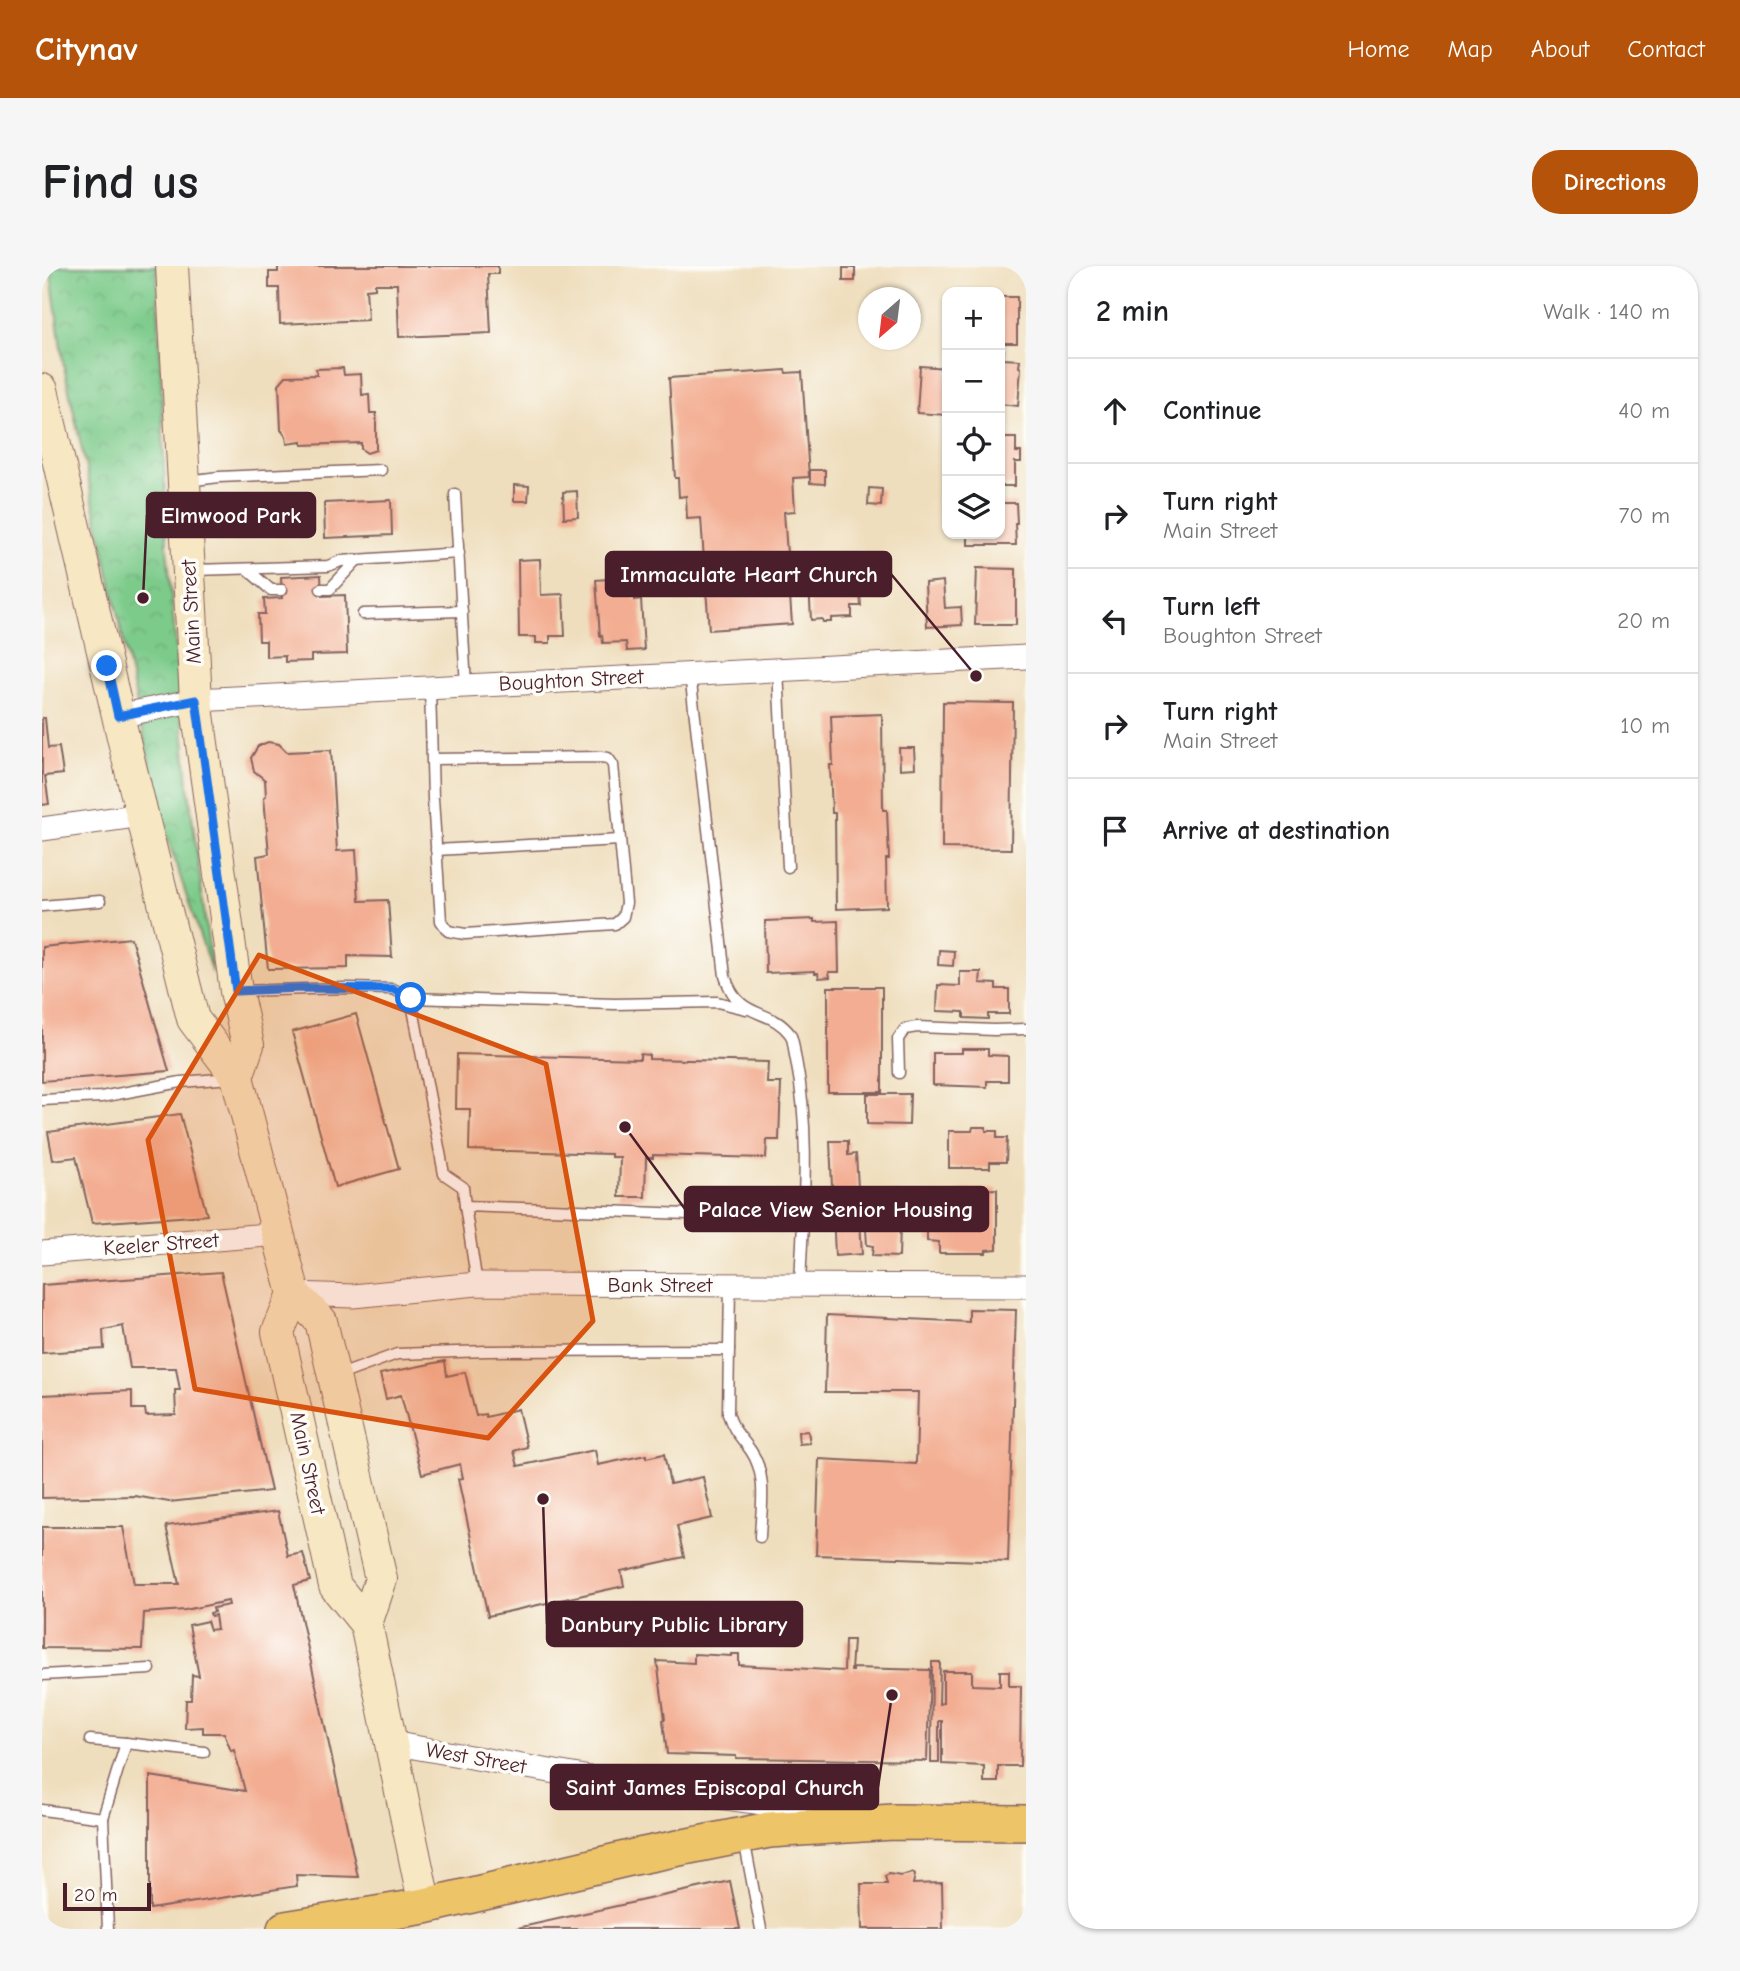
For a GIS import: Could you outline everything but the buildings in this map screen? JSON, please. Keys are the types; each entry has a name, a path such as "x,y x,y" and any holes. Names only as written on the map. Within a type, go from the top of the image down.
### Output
{"main road":[{"name":"Main Street","path":"172,266 196,700 236,991 248,1045 237,1077"},
{"path":"42,390 118,716 193,1019 237,1077 294,1294 321,1321 381,1579 366,1624"},
{"name":"Main Street","path":"294,1294 278,1332 335,1586 366,1624 427,1918"},
{"name":"West Street","path":"285,1929 427,1918 634,1857 769,1830 893,1822 1026,1823"}],"street":[{"name":"Boughton Street","path":"118,716 196,700 1026,657"},
{"path":"42,829 142,815"},
{"name":"Keeler Street","path":"42,1253 280,1234"},
{"name":"Bank Street","path":"294,1294 353,1296 477,1284 1026,1286"},
{"name":"West Street","path":"391,1743 624,1784 893,1822"}],"lane":[{"path":"184,481 381,470"},
{"path":"456,494 466,686"},
{"path":"189,570 328,566 341,561 459,554"},
{"path":"321,589 330,589 357,560"},
{"path":"247,569 271,590 282,590"},
{"path":"363,614 462,611"},
{"path":"778,670 788,867"},
{"path":"690,674 725,975 729,990 746,1009"},
{"path":"430,688 432,760 440,921 448,931 465,934 615,924 624,917 626,903 613,765 608,758 432,760"},
{"path":"436,850 620,840"},
{"path":"42,906 100,901"},
{"path":"236,991 301,988 393,989 411,998 615,1004 717,1002 746,1009 773,1020 791,1035 806,1128 800,1285"},
{"path":"411,998 444,1174 463,1187 477,1284"},
{"path":"899,1073 898,1039 905,1029 1026,1029"},
{"path":"42,1100 100,1097 181,1082 237,1077"},
{"path":"466,1206 803,1218"},
{"path":"730,1285 728,1414 734,1432 751,1451 761,1469 763,1486 760,1536"},
{"path":"335,1377 397,1354 729,1350"},
{"path":"42,1675 150,1669"},
{"path":"90,1740 204,1752"},
{"path":"108,1929 103,1818 126,1743"},
{"path":"42,1810 103,1818"},
{"path":"743,1835 761,1929"}],"highlighted area":[{"path":"259,955 546,1064 593,1321 488,1438 195,1389 148,1140"}],"green space":[{"path":"50,266 157,266 167,547 188,784 212,973 163,824 63,362"}],"place":[{"name":"Elmwood Park","path":"143,598"},
{"name":"Immaculate Heart Church","path":"976,676"},
{"name":"Palace View Senior Housing","path":"625,1127"},
{"name":"Danbury Public Library","path":"543,1499"},
{"name":"Saint James Episcopal Church","path":"892,1695"}],"route":[{"path":"107,666 118,716 196,700 236,991 301,988 393,989 411,998"}]}
